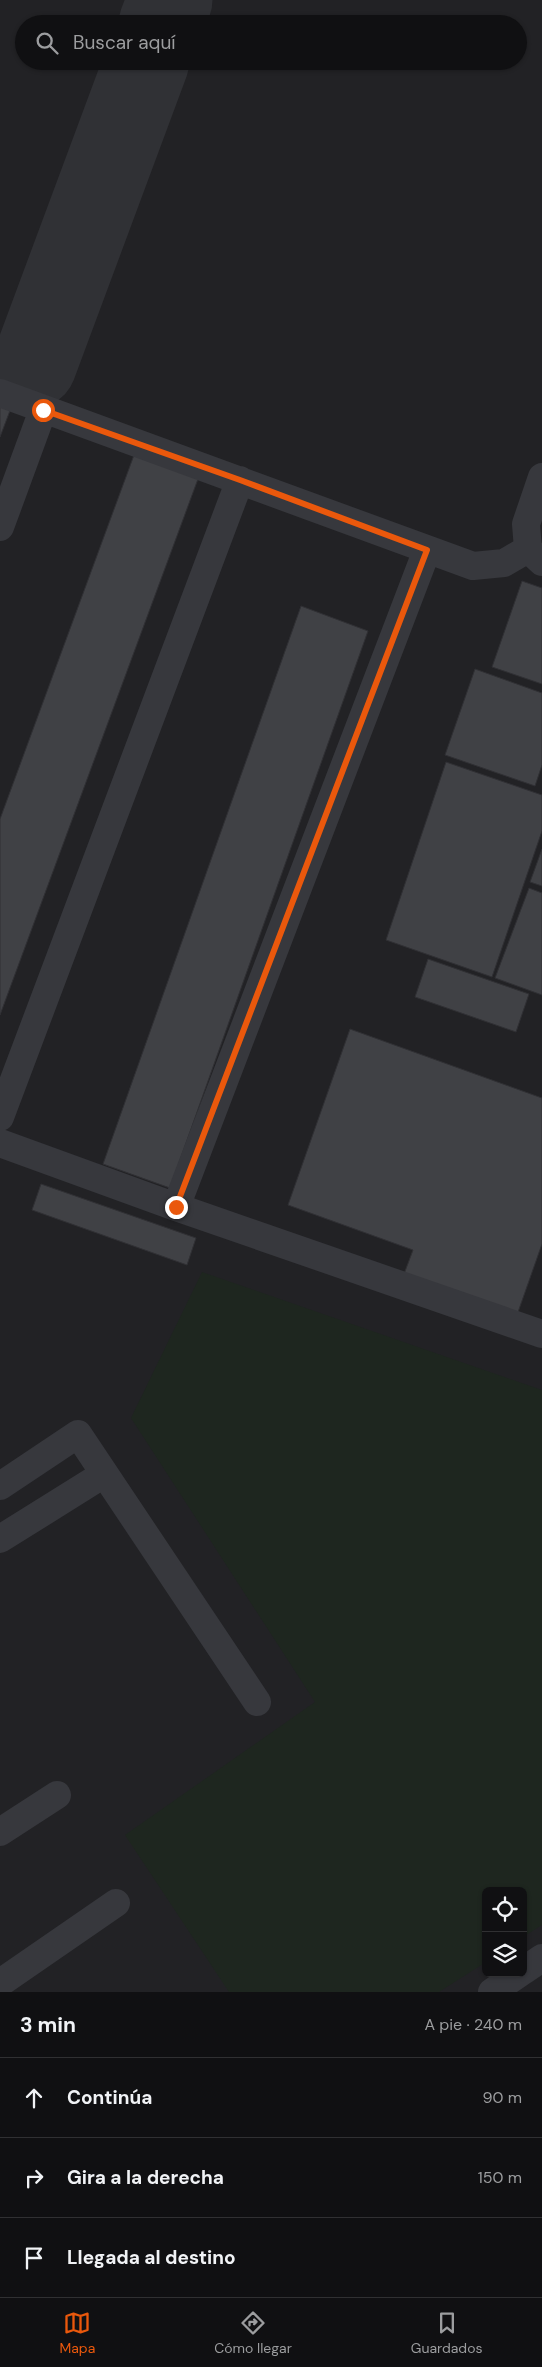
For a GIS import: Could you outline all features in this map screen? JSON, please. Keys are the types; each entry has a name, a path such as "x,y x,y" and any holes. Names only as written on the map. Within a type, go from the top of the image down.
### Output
{"lane":[{"path":"0,393 472,566 504,563 535,556 526,524 542,477"},
{"path":"0,527 43,410"},
{"path":"0,1116 240,480"},
{"path":"176,1207 427,550"},
{"path":"0,1143 176,1207 542,1334"},
{"path":"0,1486 78,1434 257,1702"},
{"path":"0,1539 104,1474"},
{"path":"0,1832 57,1795"},
{"path":"0,1983 116,1903"},
{"path":"527,1968 542,1958"},
{"path":"492,1992 514,1977"}],"shaded area":[{"path":"0,0 542,0 542,1992 0,1992"},
{"path":"202,1272 542,1390 542,1925 527,1934 527,1887 482,1887 482,1965 439,1992 229,1992 125,1835 315,1702 131,1418"}],"building":[{"path":"0,405 11,408 0,437"},
{"path":"134,455 198,479 0,1015 0,819"},
{"path":"522,581 542,588 542,684 492,667"},
{"path":"301,606 368,631 170,1188 103,1164"},
{"path":"475,669 542,693 542,765 535,786 445,755"},
{"path":"446,762 542,795 542,831 492,977 386,940"},
{"path":"542,849 542,886 530,882"},
{"path":"529,888 542,893 542,995 495,978"},
{"path":"428,959 529,994 516,1032 415,997"},
{"path":"350,1029 542,1098 542,1244 517,1315 404,1274 413,1250 288,1205"},
{"path":"41,1184 196,1238 187,1265 32,1210"}],"taxiway":[{"path":"164,15 170,0"},
{"path":"34,365 144,70"}],"route":[{"path":"43,410 240,480 427,550 176,1207"}]}
